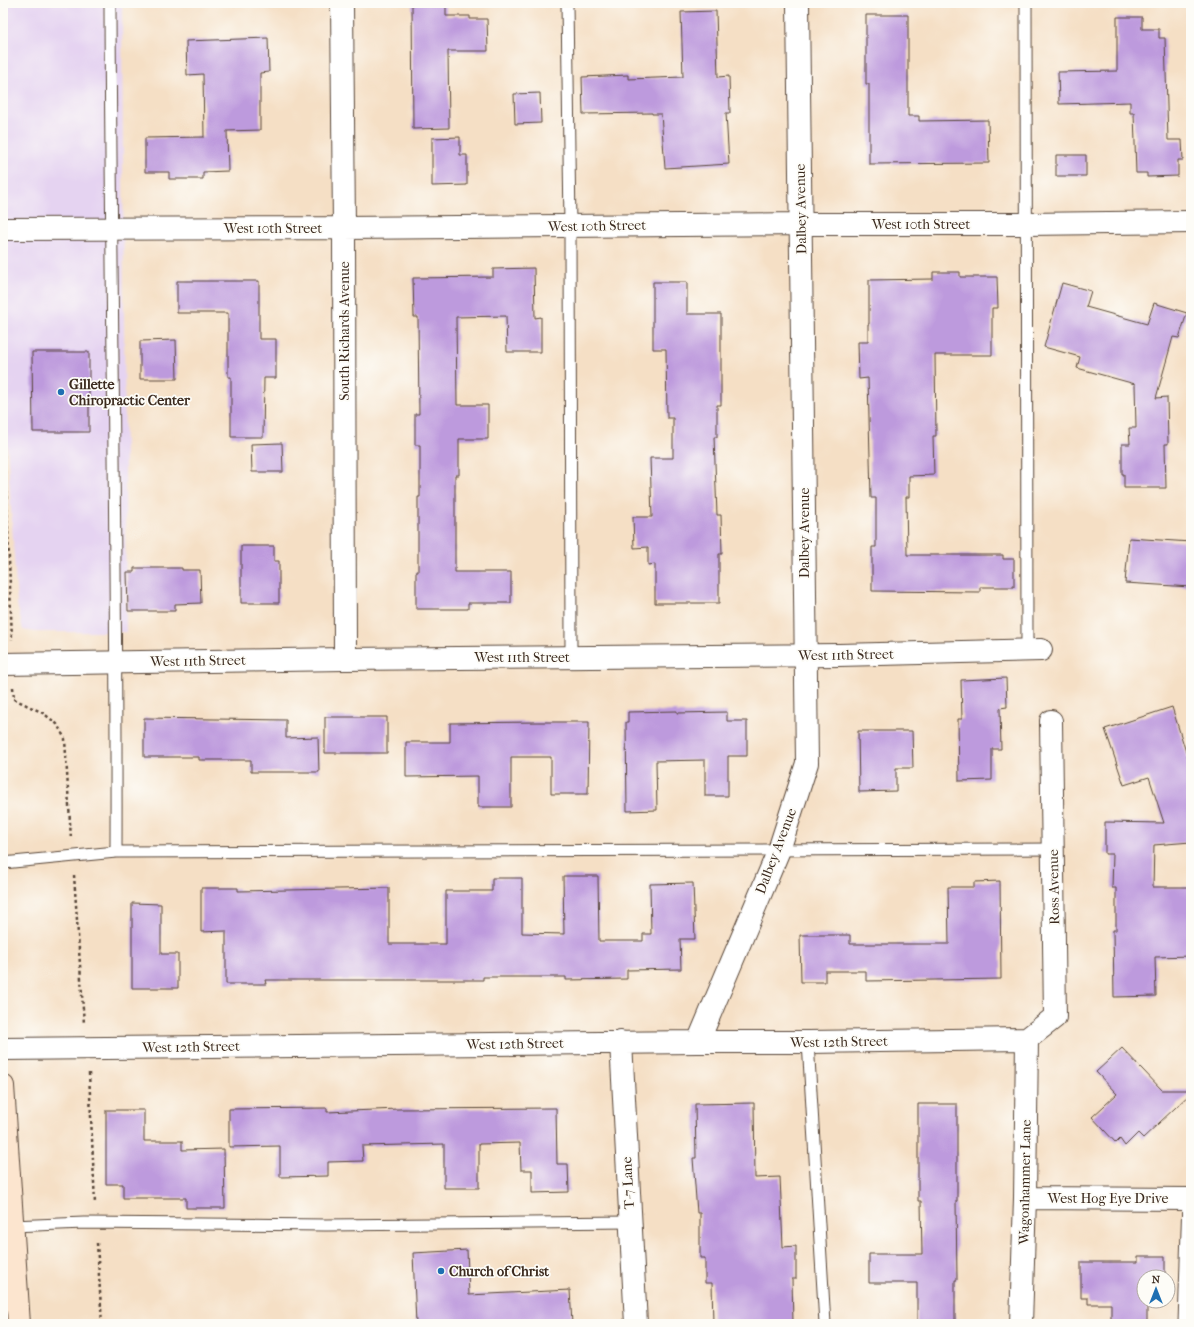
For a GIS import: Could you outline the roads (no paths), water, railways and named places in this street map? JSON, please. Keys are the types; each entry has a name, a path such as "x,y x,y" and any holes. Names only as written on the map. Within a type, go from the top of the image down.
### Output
{"main road":[{"path":"3,1086 5,1150 19,1324"}],"street":[{"name":"South Richards Avenue","path":"342,3 345,658"},
{"name":"Dalbey Avenue","path":"698,1042 778,850 807,763 802,224 798,3"},
{"name":"West 10th Street","path":"3,229 1191,222"},
{"name":"West 11th Street","path":"3,664 345,658 806,656 1034,650"},
{"name":"Ross Avenue","path":"1027,1039 1055,1017 1052,721"},
{"name":"West 12th Street","path":"3,1049 1027,1039"},
{"name":"Wagonhammer Lane","path":"1021,1324 1025,1198 1027,1039"},
{"name":"T-7 Lane","path":"621,1042 636,1324"},
{"name":"West Hog Eye Drive","path":"1025,1198 1190,1199"}],"lane":[{"path":"110,3 116,663 116,852"},
{"path":"567,3 570,226 571,657"},
{"path":"1026,3 1026,224 1034,650"},
{"path":"3,863 116,852 1053,849"},
{"path":"808,1042 825,1324"},
{"path":"1184,1324 1190,1199"},
{"path":"12,1226 84,1223 334,1225 630,1222"}],"place":[{"name":"Gillette Chiropractic Center","path":"61,392"},
{"name":"Church of Christ","path":"441,1271"}]}
